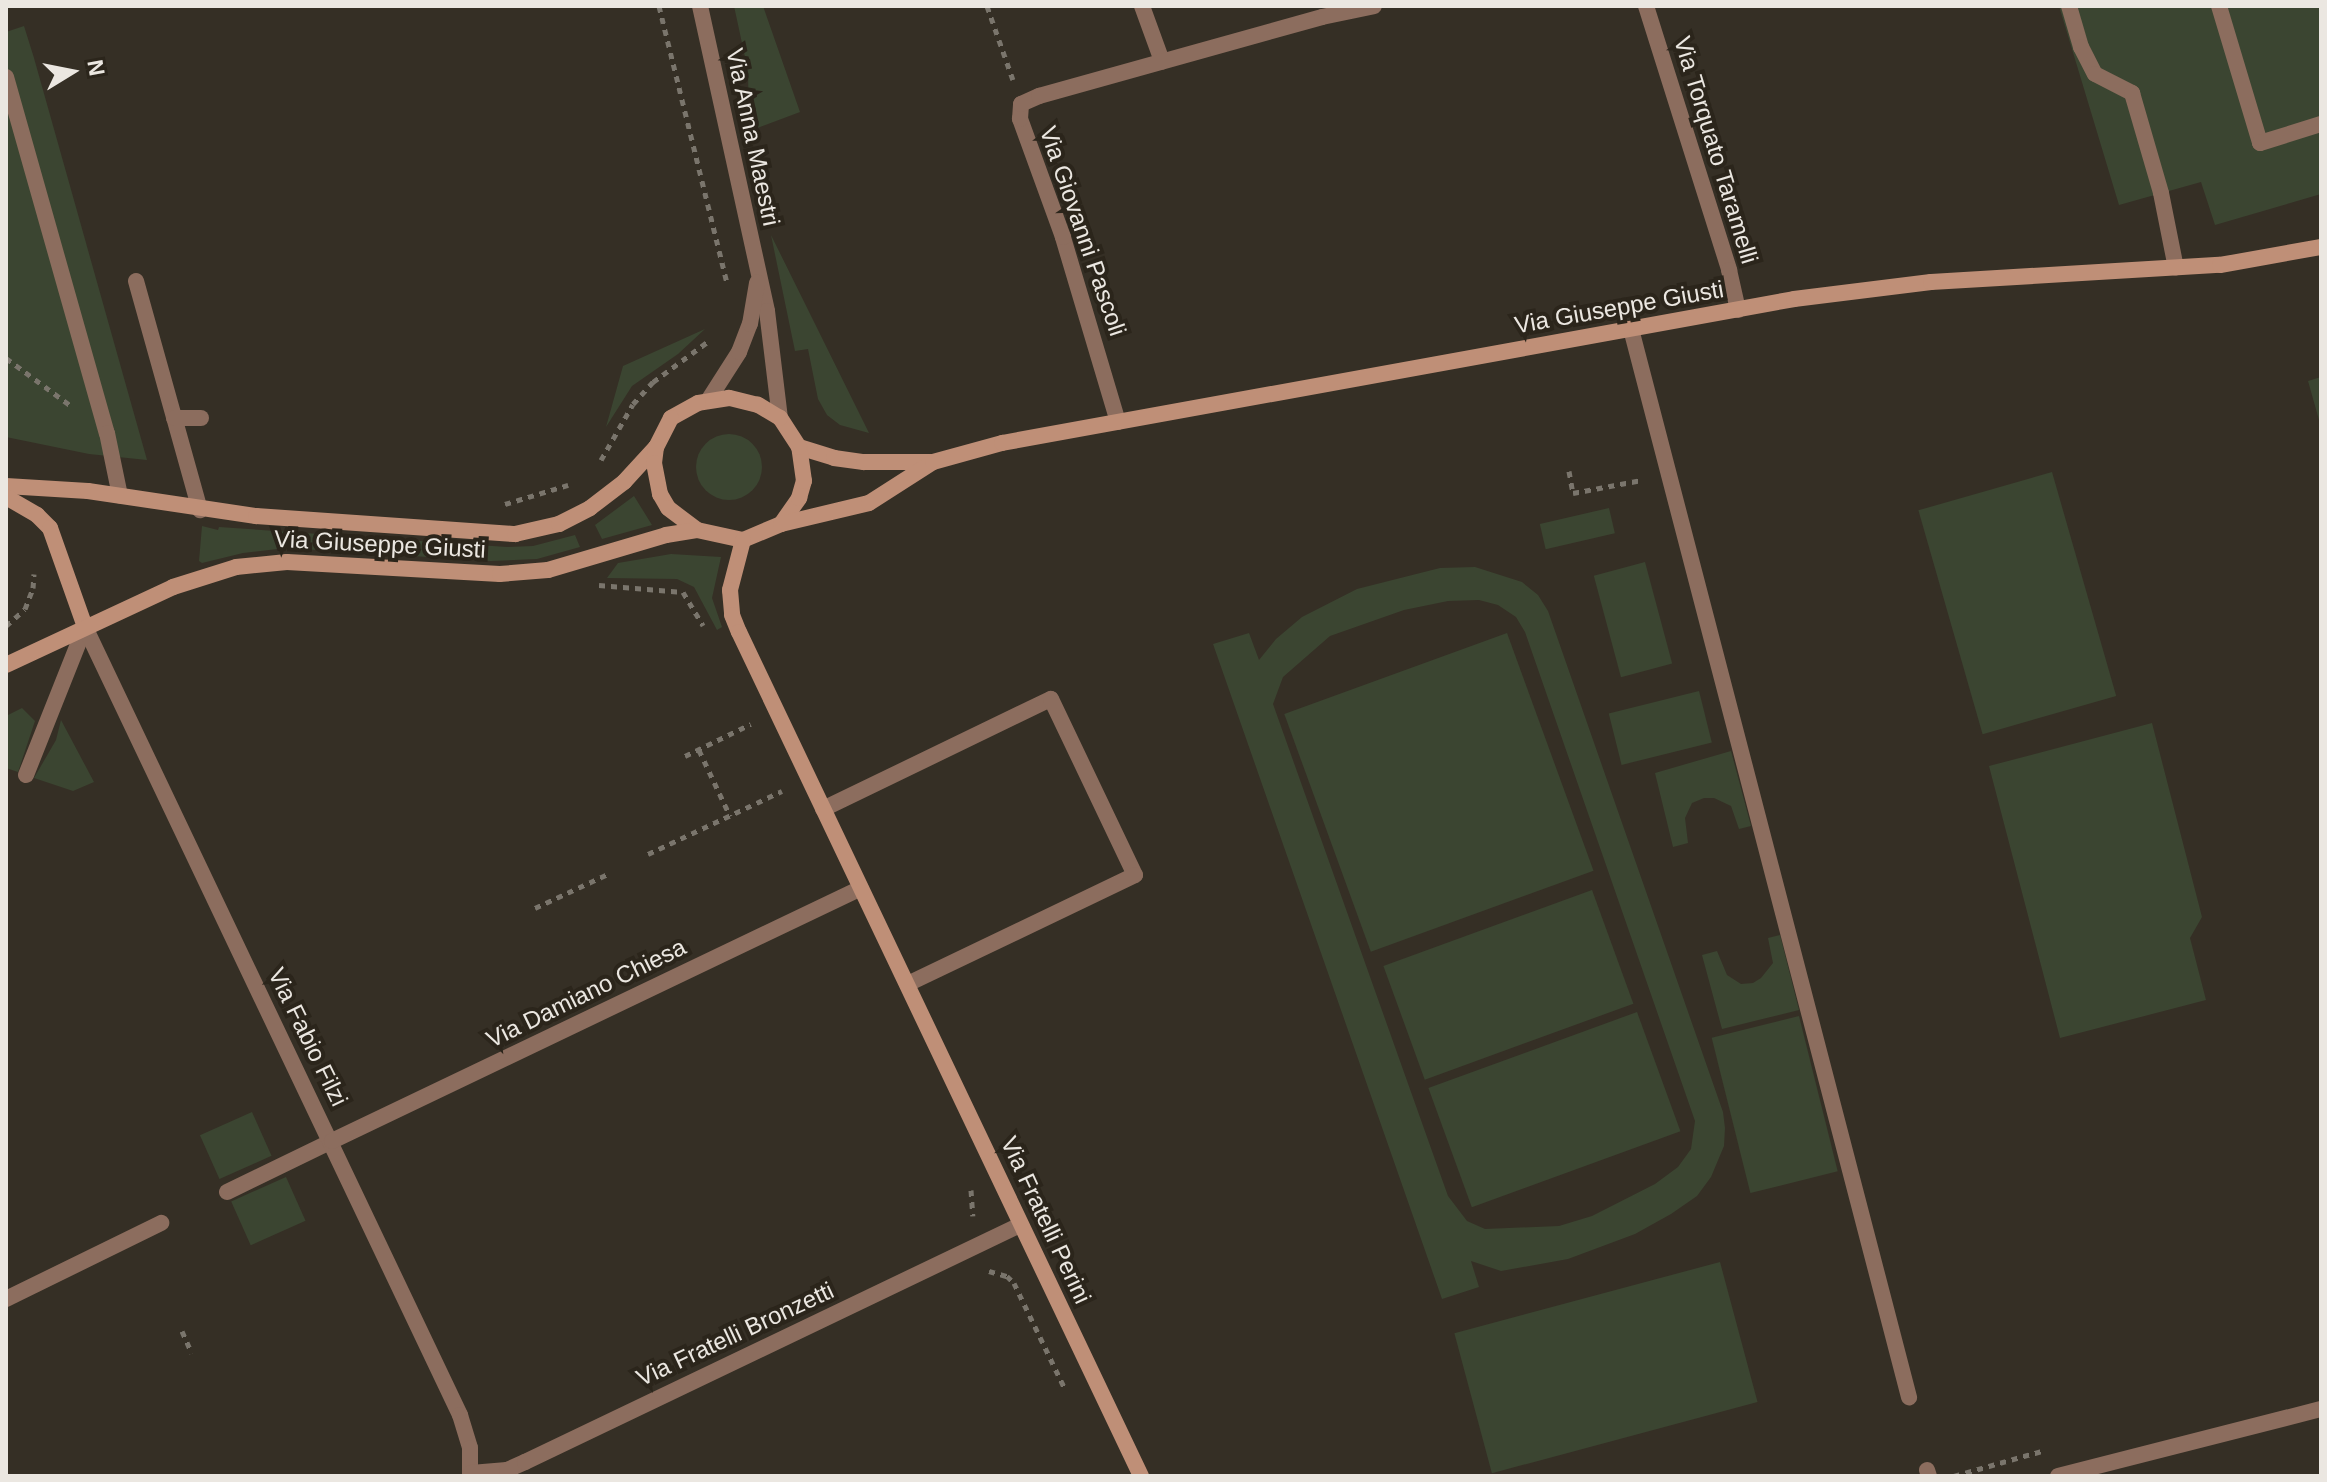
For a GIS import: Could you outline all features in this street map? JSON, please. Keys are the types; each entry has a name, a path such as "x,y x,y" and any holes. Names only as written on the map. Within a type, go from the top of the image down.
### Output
{"street":[{"name":"Via Anna Maestri","path":"700,6 767,311 780,418"},
{"path":"1142,6 1162,61"},
{"name":"Via Giovanni Pascoli","path":"1118,422 1063,237 1020,119 1021,104 1039,96 1162,61 1374,6"},
{"name":"Via Torquato Taramelli","path":"1646,6 1729,270 1738,310"},
{"path":"2069,6 2081,47 2095,74 2132,93 2161,193 2176,268"},
{"path":"2219,6 2260,143 2321,124"},
{"path":"6,77 107,433 120,496"},
{"name":"Via Giuseppe Giusti","path":"799,447 849,460 933,462 1002,443 1738,310 1918,283 2235,263 2321,247"},
{"name":"Via Anna Maestri","path":"709,399 739,352 750,324 758,278"},
{"path":"136,281 200,510"},
{"path":"1631,329 1909,1397"},
{"path":"709,399 744,401 771,410 799,447 804,481 799,498 781,524"},
{"name":"Via Giuseppe Giusti","path":"6,486 53,486 200,510 528,533 559,524 590,508 624,482 656,447 671,418 709,399"},
{"path":"174,418 201,418"},
{"name":"Via Giuseppe Giusti","path":"656,447 654,463 660,494 679,519 697,530 743,540 781,524 869,503 933,462"},
{"path":"6,497 37,515 50,528 85,627 26,775"},
{"name":"Via Giuseppe Giusti","path":"6,665 211,572 257,563 500,574 548,570 666,535 697,530"},
{"name":"Via Fratelli Perini","path":"743,540 730,590 732,615 1000,1173 1020,1225 1141,1476"},
{"name":"Via Fabio Filzi","path":"85,627 460,1415 470,1448 470,1475"},
{"path":"823,809 1051,699 1135,875 908,984"},
{"name":"Via Damiano Chiesa","path":"227,1192 861,888"},
{"path":"6,1299 161,1223"},
{"name":"Via Fratelli Bronzetti","path":"470,1475 507,1470 525,1462 1020,1225"},
{"path":"2058,1476 2321,1409"}],"path":[{"path":"659,6 727,288"},
{"path":"987,6 1021,104"},
{"path":"598,464 633,404 653,382 688,359 715,334"},
{"path":"6,358 107,433"},
{"path":"1569,471 1573,493 1645,480 1655,485"},
{"path":"535,497 573,483"},
{"path":"6,626 18,618 29,602 35,578 34,563"},
{"path":"599,587 675,589 687,594 695,608"},
{"path":"685,756 751,724"},
{"path":"699,750 730,816"},
{"path":"648,854 782,791"},
{"path":"535,908 608,874"},
{"path":"990,1273 999,1272 1014,1283 1067,1393"},
{"path":"182,1331 192,1353"},
{"path":"2268,1476 2275,1476"}],"green space":[{"path":"734,6 763,6 800,112 749,131 748,71"},
{"path":"2059,6 2321,6 2321,194 2215,225 2201,182 2119,205"},
{"path":"24,26 147,460 89,454 6,437 6,32"},
{"path":"771,235 869,433 840,425 827,415 818,399 808,349 795,351"},
{"path":"705,329 678,354 632,386 606,427 623,366"},
{"path":"2321,377 2321,427 2308,381"},
{"path":"729,434 742,437 752,444 759,454 762,467 759,480 752,490 742,497 729,500 716,497 706,490 699,480 696,467 699,454 706,444 716,437"},
{"path":"2052,472 2116,696 1983,734 1918,510"},
{"path":"634,496 652,525 602,539 595,525"},
{"path":"1609,508 1615,533 1546,549 1540,524"},
{"path":"202,526 218,530 219,527 507,547 533,546 575,535 580,547 537,559 491,561 286,548 243,553 202,563 199,561"},
{"path":"671,554 721,557 712,598 722,627 717,630 694,587 677,579 607,578 618,563"},
{"path":"1645,562 1672,663 1621,677 1594,576"},
{"path":"1475,567 1522,582 1538,595 1548,611 1723,1112 1725,1128 1724,1146 1711,1177 1697,1196 1671,1214 1635,1234 1568,1259 1501,1271 1471,1261 1479,1287 1442,1299 1213,644 1249,633 1259,660 1276,639 1302,617 1357,589 1440,568","holes":["1479,600 1498,605 1516,617 1525,632 1695,1121 1691,1149 1678,1167 1655,1184 1592,1216 1559,1226 1485,1229 1467,1221 1448,1196 1273,704 1283,677 1330,636 1404,610 1448,601"]},
{"path":"1507,633 1594,871 1371,952 1284,714"},
{"path":"1699,691 1712,742 1622,765 1609,713"},
{"path":"22,708 35,721 18,772 6,768 6,716"},
{"path":"61,720 94,782 73,791 34,778 56,740"},
{"path":"2152,723 2202,917 2190,938 2206,1000 2060,1038 1989,766"},
{"path":"1731,751 1751,826 1739,829 1731,806 1714,798 1704,798 1692,803 1685,818 1688,843 1673,847 1655,773"},
{"path":"1592,890 1633,1004 1425,1080 1383,966"},
{"path":"1780,935 1799,1010 1722,1029 1702,955 1717,951 1727,975 1741,984 1753,983 1773,963 1768,938"},
{"path":"1637,1012 1680,1131 1472,1207 1428,1088"},
{"path":"1799,1016 1838,1171 1750,1193 1712,1038"},
{"path":"252,1112 272,1156 219,1179 200,1135"},
{"path":"286,1177 306,1221 251,1245 231,1201"},
{"path":"1720,1262 1758,1402 1492,1473 1454,1333"}]}
